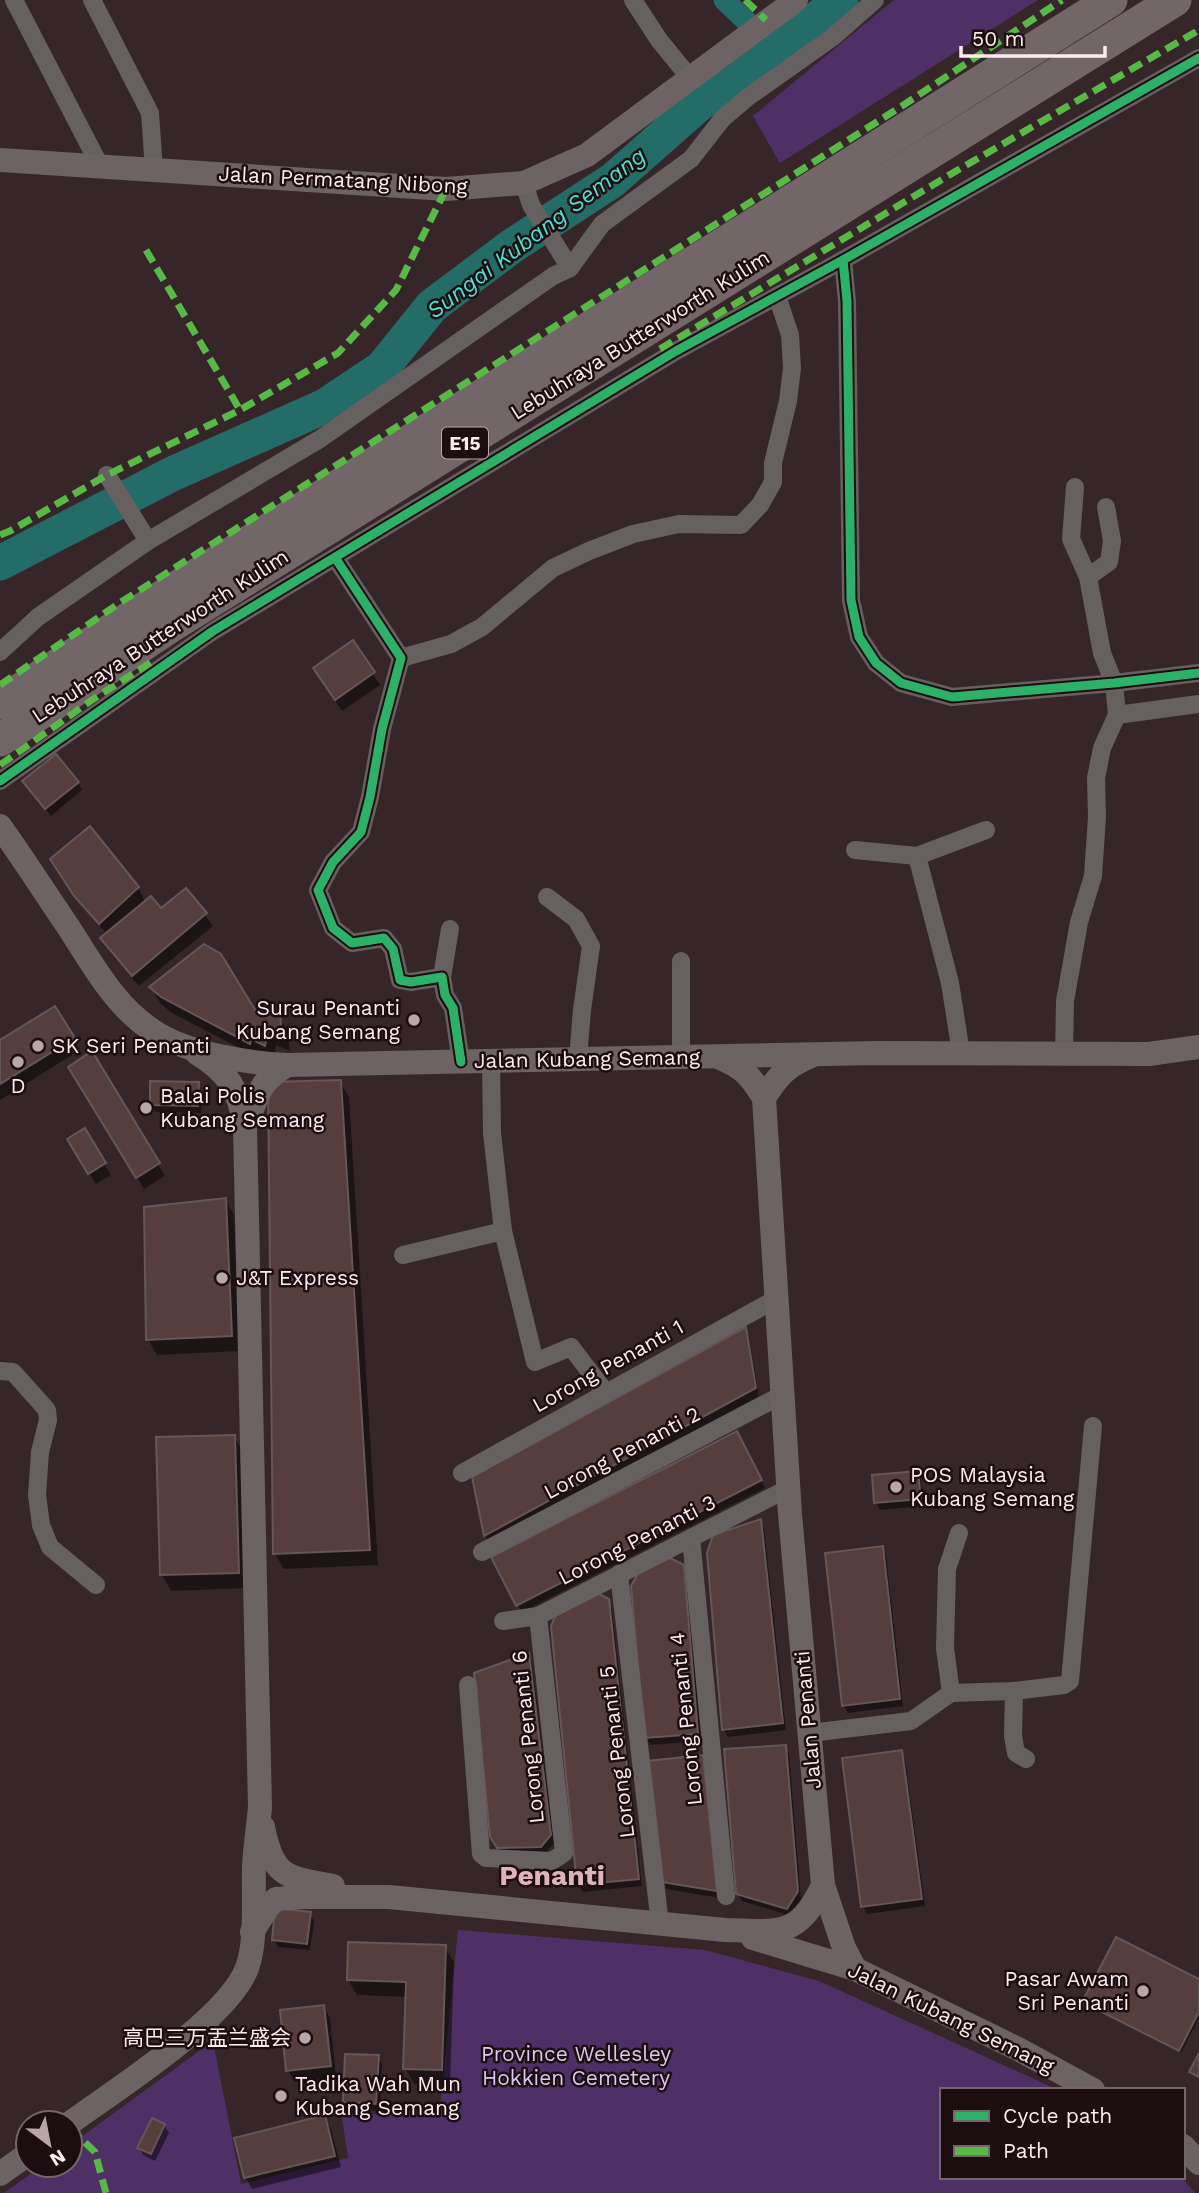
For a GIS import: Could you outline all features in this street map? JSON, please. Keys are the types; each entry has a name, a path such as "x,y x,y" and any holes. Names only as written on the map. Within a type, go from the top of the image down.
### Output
{"highway":[{"name":"Lebuhraya Butterworth Kulim","path":"0,703 166,593 1111,0"},
{"name":"Lebuhraya Butterworth Kulim","path":"0,740 171,626 1175,0"},
{"path":"1142,22 1189,0"}],"main road":[{"name":"Jalan Permatang Nibong","path":"0,160 528,194 587,155 796,0"},
{"name":"Jalan Kubang Semang","path":"0,826 107,987 132,1016 159,1035 184,1045 251,1063 287,1065 961,1053 1064,1056 1149,1054 1199,1047"},
{"path":"84,2113 174,2046 226,2002 247,1968 252,1932 254,1864 260,1808 245,1127 240,1102 228,1079 215,1064 184,1045"},
{"path":"718,1057 737,1065 747,1073 764,1098 776,1079 791,1064 815,1055"},
{"path":"245,1127 258,1092 268,1077 287,1065"},
{"name":"Jalan Penanti","path":"764,1098 782,1395 823,1885 844,1948 855,1969"},
{"path":"260,1808 266,1844 273,1862 281,1872 299,1880 389,1897 725,1930 780,1931 801,1920 813,1908 823,1885"},
{"path":"252,1932 276,1899 389,1897"},
{"name":"Jalan Kubang Semang","path":"725,1930 855,1969 1020,2050 1089,2088"},
{"path":"1185,2148 1199,2162"}],"street":[{"path":"13,0 100,166"},
{"path":"92,0 150,113 155,170"},
{"path":"633,0 659,40 690,78"},
{"path":"0,652 38,617 148,541 320,439 553,276 602,224 691,159 732,111 748,97 833,37 875,0"},
{"path":"0,781 213,631 676,351 844,260 1199,58"},
{"path":"528,194 566,263"},
{"path":"844,260 847,301 851,600 859,636 876,663 901,683 952,697 1199,673"},
{"path":"401,658 451,644 482,627 553,568 589,551 633,534 679,524 741,525 760,505 773,482 773,463 788,401 792,368 790,335 777,296"},
{"path":"110,480 148,541"},
{"path":"1064,1056 1065,1001 1079,922 1093,876 1097,817 1096,778 1102,748 1117,715 1114,683 1102,653 1088,578 1071,539 1075,487"},
{"path":"1088,578 1109,562 1112,541 1106,507"},
{"path":"336,559 401,658 382,729 370,797 360,832 333,862 318,890 333,928 352,943 384,938 393,949 400,980 411,982 442,977"},
{"path":"1117,715 1199,704"},
{"path":"855,850 918,856 986,831"},
{"path":"918,856 950,983 961,1053"},
{"path":"547,898 576,919 591,946 578,1059"},
{"path":"450,929 442,977 445,995 453,1008 461,1062"},
{"path":"681,961 681,1057"},
{"path":"491,1061 492,1133 503,1231 535,1362 571,1347 607,1393"},
{"path":"402,1255 503,1231"},
{"name":"Lorong Penanti 1","path":"462,1472 776,1299"},
{"path":"0,1371 13,1372 47,1410 48,1420 40,1452 37,1495 41,1525 50,1547 96,1585"},
{"name":"Lorong Penanti 2","path":"482,1552 782,1395"},
{"path":"810,1733 911,1721 951,1693 1014,1691 1064,1685 1070,1681 1093,1426"},
{"name":"Lorong Penanti 3","path":"503,1621 538,1616 789,1488"},
{"path":"951,1693 945,1648 947,1569 959,1533"},
{"name":"Lorong Penanti 4","path":"691,1538 726,1896"},
{"name":"Lorong Penanti 5","path":"620,1574 660,1923"},
{"name":"Lorong Penanti 6","path":"467,1685 481,1854 486,1857 552,1861 564,1853 538,1616"},
{"path":"1014,1691 1013,1735 1016,1753 1026,1759"}],"green space":[{"path":"894,0 1038,0 780,163 753,116"},
{"name":"Province Wellesley Hokkien Cemetery","path":"458,1930 705,1950 819,1981 1054,2088 940,2088 940,2179 1183,2179 1195,2193 4,2193 24,2179 84,2179 84,2135 213,2041 241,2184 348,2158 342,2117 440,2108"}],"building":[{"path":"353,640 375,672 335,700 313,668"},
{"path":"56,754 79,782 45,809 22,781"},
{"path":"90,826 139,887 99,924 74,896 50,859"},
{"path":"186,888 207,913 132,976 100,938 151,896 161,908"},
{"path":"204,944 221,954 257,1013 280,1014 282,1036 268,1031 265,1046 251,1039 250,1044 161,997 149,987"},
{"name":"D","path":"55,1006 75,1038 0,1084 0,1040"},
{"path":"92,1051 160,1163 136,1178 68,1067"},
{"path":"341,1080 370,1550 273,1554 268,1082"},
{"path":"150,1081 199,1082 198,1106 150,1105"},
{"path":"85,1128 106,1163 88,1174 67,1139"},
{"path":"226,1198 232,1336 146,1340 144,1207"},
{"path":"746,1327 756,1388 484,1536 472,1477"},
{"path":"737,1431 762,1480 516,1606 491,1557"},
{"path":"235,1435 239,1573 160,1575 156,1437"},
{"name":"POS Malaysia Kubang Semang","path":"918,1471 921,1499 874,1503 872,1475"},
{"path":"761,1519 783,1723 722,1730 707,1553 713,1535"},
{"path":"883,1546 900,1699 842,1706 825,1553"},
{"path":"666,1556 684,1565 698,1734 644,1738 631,1586 639,1572"},
{"path":"597,1593 609,1599 639,1879 577,1885 551,1626 556,1614"},
{"path":"529,1653 551,1835 541,1847 497,1848 490,1837 474,1673"},
{"path":"786,1745 798,1891 787,1909 736,1894 724,1749"},
{"path":"902,1750 922,1899 861,1907 842,1758"},
{"path":"703,1755 717,1891 661,1882 647,1761"},
{"path":"275,1908 311,1912 307,1944 272,1940"},
{"name":"Pasar Awam Sri Penanti","path":"1116,1937 1199,1979 1199,2012 1179,2051 1082,2002"},
{"path":"348,1942 446,1945 442,2070 403,2069 406,1982 347,1980"},
{"name":"高巴三万盂兰盛会","path":"324,2005 331,2066 286,2071 280,2010"},
{"path":"1199,2053 1199,2077 1189,2072"},
{"path":"345,2054 379,2055 376,2104 343,2102"},
{"path":"325,2115 335,2156 244,2178 234,2138"},
{"path":"152,2118 165,2124 151,2154 137,2148"}],"waterway":[{"path":"724,0 777,50"},
{"name":"Sungai Kubang Semang","path":"0,563 172,474 325,406 382,368 432,306 512,246 613,180 698,105 777,50 841,0"}],"marked path":[{"path":"745,0 766,20"},
{"path":"0,685 121,602 905,104 1062,0"},
{"path":"660,349 951,174 1199,30"},
{"path":"0,535 107,475 240,410 338,353 396,290 446,189"},
{"path":"146,250 240,410"},
{"path":"0,765 153,661"},
{"path":"84,2141 95,2152 106,2193"}],"cycle path":[{"path":"0,781 213,631 676,351 843,260 1199,58"},
{"path":"843,260 847,301 851,600 859,637 876,663 901,683 952,697 1199,673"},
{"path":"336,559 401,658 382,729 361,832 333,862 318,890 333,928 352,943 384,938 393,949 400,980 411,982 442,977 445,995 453,1008 461,1062"}],"place":[{"name":"Surau Penanti Kubang Semang","path":"414,1020"},
{"name":"SK Seri Penanti","path":"38,1046"},
{"name":"D","path":"18,1062"},
{"name":"Balai Polis Kubang Semang","path":"146,1108"},
{"name":"J&T Express","path":"222,1278"},
{"name":"POS Malaysia Kubang Semang","path":"896,1487"},
{"name":"Pasar Awam Sri Penanti","path":"1143,1991"},
{"name":"高巴三万盂兰盛会","path":"305,2038"},
{"name":"Tadika Wah Mun Kubang Semang","path":"281,2096"}],"district":[{"name":"Penanti","path":"552,1875"}]}
